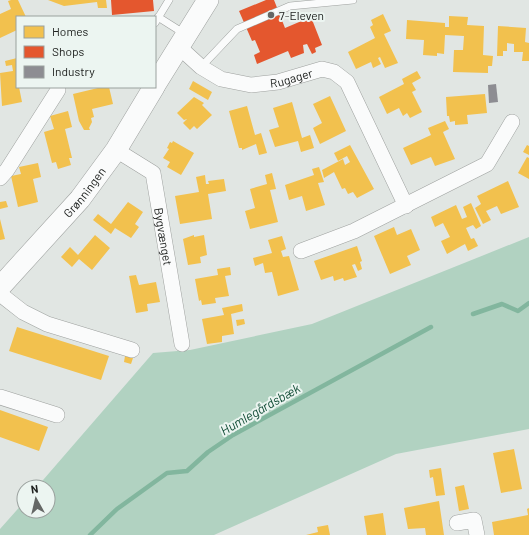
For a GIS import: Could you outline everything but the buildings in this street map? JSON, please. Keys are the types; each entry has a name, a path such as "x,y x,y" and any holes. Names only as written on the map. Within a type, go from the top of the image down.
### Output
{"street":[{"name":"Grønningen","path":"156,83 208,0"},
{"name":"Rugager","path":"182,40 201,67 221,79 250,85 278,82 322,70 334,72 347,82 406,206"},
{"name":"Grønningen","path":"0,287 80,199 116,150 153,88"},
{"path":"0,178 8,170 58,90"},
{"path":"301,251 354,231 487,164 512,122"},
{"name":"Bygvænget","path":"116,150 153,173 182,344"},
{"path":"0,294 22,312 47,324 132,350"},
{"path":"0,397 57,415"},
{"path":"457,523 474,520 477,535"}],"lane":[{"path":"169,0 157,20 182,40"},
{"path":"201,67 237,29 257,20 290,6 353,0"}],"green space":[{"path":"529,237 529,429 396,454 214,535 0,535 0,529 16,511 16,519 56,519 56,479 44,479 153,353 190,350 312,324"}],"waterway":[{"name":"Humlegårdsbæk","path":"473,314 502,304 518,311 529,303"},
{"name":"Humlegårdsbæk","path":"90,535 117,509 167,473 187,471 208,452 233,435 431,327"}],"place":[{"name":"7-Eleven","path":"271,15"}]}
